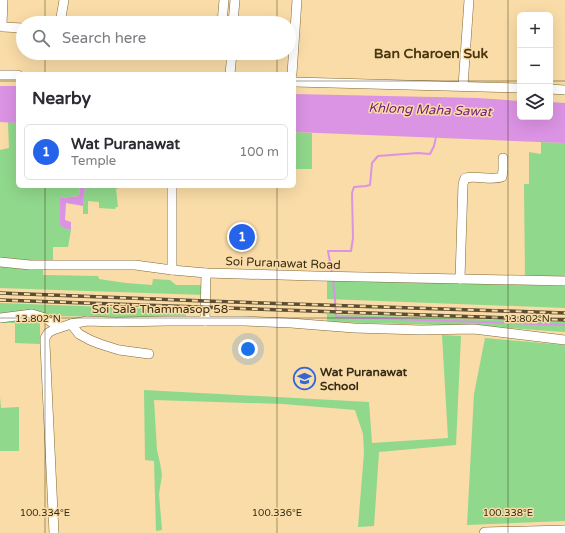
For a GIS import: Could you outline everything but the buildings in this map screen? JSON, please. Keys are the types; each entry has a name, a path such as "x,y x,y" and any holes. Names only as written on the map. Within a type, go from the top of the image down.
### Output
{"street":[{"path":"4,0 2,25 3,27 16,28"},
{"path":"61,16 64,0"},
{"path":"223,16 224,0"},
{"path":"234,16 235,0"},
{"path":"296,16 297,0"},
{"path":"463,86 469,0"},
{"path":"230,72 231,60"},
{"path":"292,72 293,60"},
{"path":"0,75 16,75"},
{"path":"296,82 517,88"},
{"path":"553,89 565,90"},
{"path":"460,279 463,184 465,178 472,176 494,179 502,177 502,158"},
{"path":"172,188 172,270"},
{"name":"Soi Puranawat Road","path":"0,262 30,265 135,265 206,273 565,282"},
{"path":"205,321 206,273"},
{"path":"0,318 32,314 45,318 59,327 48,333 45,344 54,533"},
{"name":"Soi Sala Thammasop 58","path":"59,327 87,321 291,323 354,328 474,329 565,340"},
{"path":"71,324 79,334 100,344 119,350 149,354"},
{"path":"485,533 565,531"}],"green space":[{"path":"8,122 16,123 16,188 80,188 79,196 60,198 66,229 71,230 68,247 53,247 53,262 0,260 0,150 9,148"},
{"path":"296,132 312,133 312,169 296,169"},
{"path":"541,142 565,143 565,279 525,278 524,184 529,184 529,152 541,154"},
{"path":"85,188 119,188 116,189 118,207 115,209 99,208 99,202 88,201 88,214 83,214"},
{"path":"0,266 43,268 43,275 98,276 99,279 126,283 152,285 153,279 170,280 176,285 202,285 205,295 0,288"},
{"path":"327,280 565,286 565,308 327,299"},
{"path":"0,303 186,310 186,318 53,316 40,321 40,344 15,343 15,323 0,323"},
{"path":"327,314 565,322 565,332 482,326 327,322"},
{"path":"442,335 461,336 456,445 379,452 374,526 358,527 364,453 363,434 355,410 283,404 154,400 157,450 162,475 159,494 162,530 156,531 154,461 145,460 144,390 369,402 372,443 448,438"},
{"path":"485,338 565,345 565,521 467,525 474,394"},
{"path":"0,397 1,408 19,407 19,451 0,451"}],"water":[{"path":"0,86 16,86 16,123 0,122"},
{"name":"Khlong Maha Sawat","path":"296,94 478,98 517,101 517,120 553,120 553,102 565,103 565,143 296,132"},
{"path":"80,188 85,188 83,206 66,203 65,220 71,222 71,230 66,229 60,225 60,198 79,196"}],"waterway":[{"path":"332,273 328,251 351,251 353,238 352,193 354,187 370,185 372,163 378,156 418,153 430,154 436,137"},
{"path":"333,280 336,317 565,325"}],"railway":[{"path":"0,293 565,313"},
{"path":"0,300 565,320"}],"place":[{"name":"Wat Puranawat","path":"242,237"},
{"name":"Wat Puranawat School","path":"304,379"}],"district":[{"name":"Ban Charoen Suk","path":"431,53"}]}
